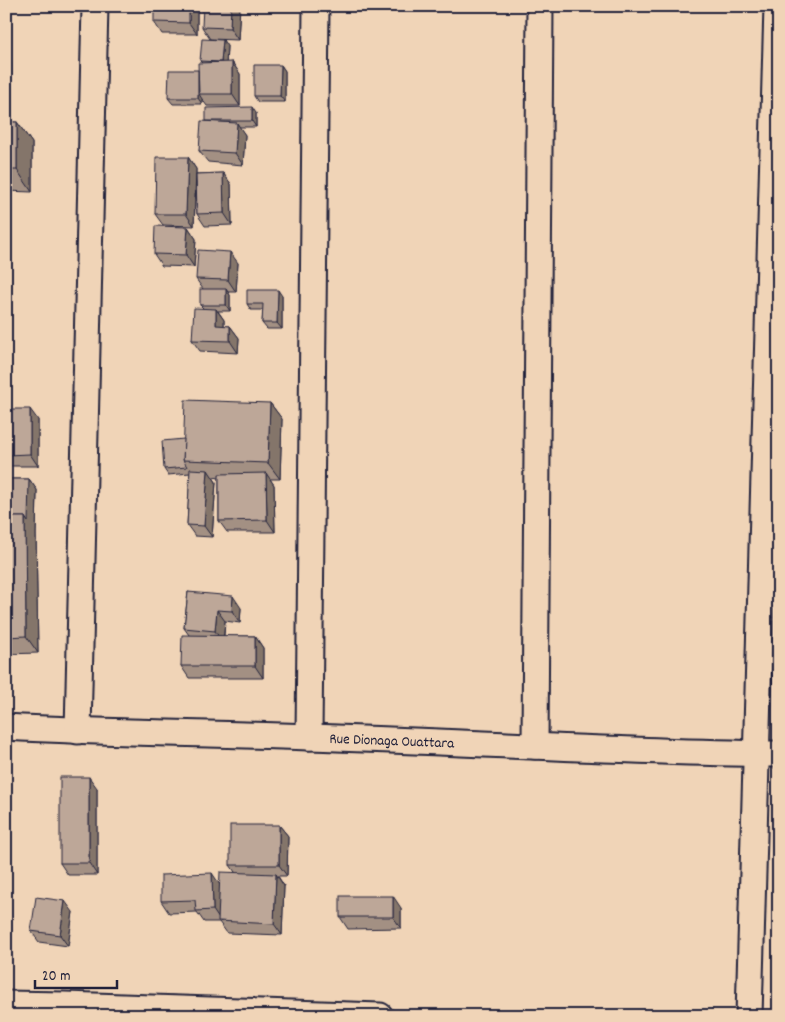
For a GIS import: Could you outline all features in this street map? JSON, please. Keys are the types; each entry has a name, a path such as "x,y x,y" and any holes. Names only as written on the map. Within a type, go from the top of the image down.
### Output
{"street":[{"path":"78,731 94,6"},
{"path":"309,737 316,6"},
{"path":"534,746 540,6"},
{"path":"749,1016 768,754 777,6"},
{"name":"Rue Dionaga Ouattara","path":"6,727 768,754"},
{"path":"6,1004 65,1010 380,1016"}],"building":[{"path":"154,6 189,6 189,23 154,22"},
{"path":"203,6 231,6 230,28 202,27"},
{"path":"202,39 223,40 221,62 200,61"},
{"path":"232,62 232,94 199,94 198,63"},
{"path":"254,65 281,65 280,96 254,96"},
{"path":"169,70 198,70 198,98 168,98"},
{"path":"252,107 252,121 206,121 206,108"},
{"path":"201,121 237,123 235,153 199,151"},
{"path":"6,122 17,122 17,170 6,170"},
{"path":"156,157 188,157 186,214 155,214"},
{"path":"223,173 224,213 197,214 196,174"},
{"path":"155,226 188,227 186,255 154,254"},
{"path":"198,250 230,252 228,280 196,279"},
{"path":"200,289 226,289 226,305 200,305"},
{"path":"247,290 278,290 277,323 262,323 263,304 247,304"},
{"path":"194,308 216,309 216,325 230,326 230,341 192,340"},
{"path":"185,400 270,403 268,463 183,460"},
{"path":"6,409 30,409 30,454 6,455"},
{"path":"184,439 183,460 187,467 164,469 162,441"},
{"path":"190,469 208,470 204,526 187,525"},
{"path":"266,473 267,520 219,521 219,474"},
{"path":"6,479 29,479 28,522 25,517 6,517"},
{"path":"6,517 25,517 26,636 6,637"},
{"path":"188,592 233,596 232,611 217,610 215,631 184,628"},
{"path":"182,635 255,636 255,666 181,666"},
{"path":"60,777 89,777 89,863 60,863"},
{"path":"230,825 279,825 279,865 230,865"},
{"path":"220,872 276,874 274,924 218,921"},
{"path":"212,873 213,910 196,911 195,900 161,901 161,875"},
{"path":"340,896 393,896 393,917 340,917"},
{"path":"36,897 65,901 60,935 31,931"}]}
